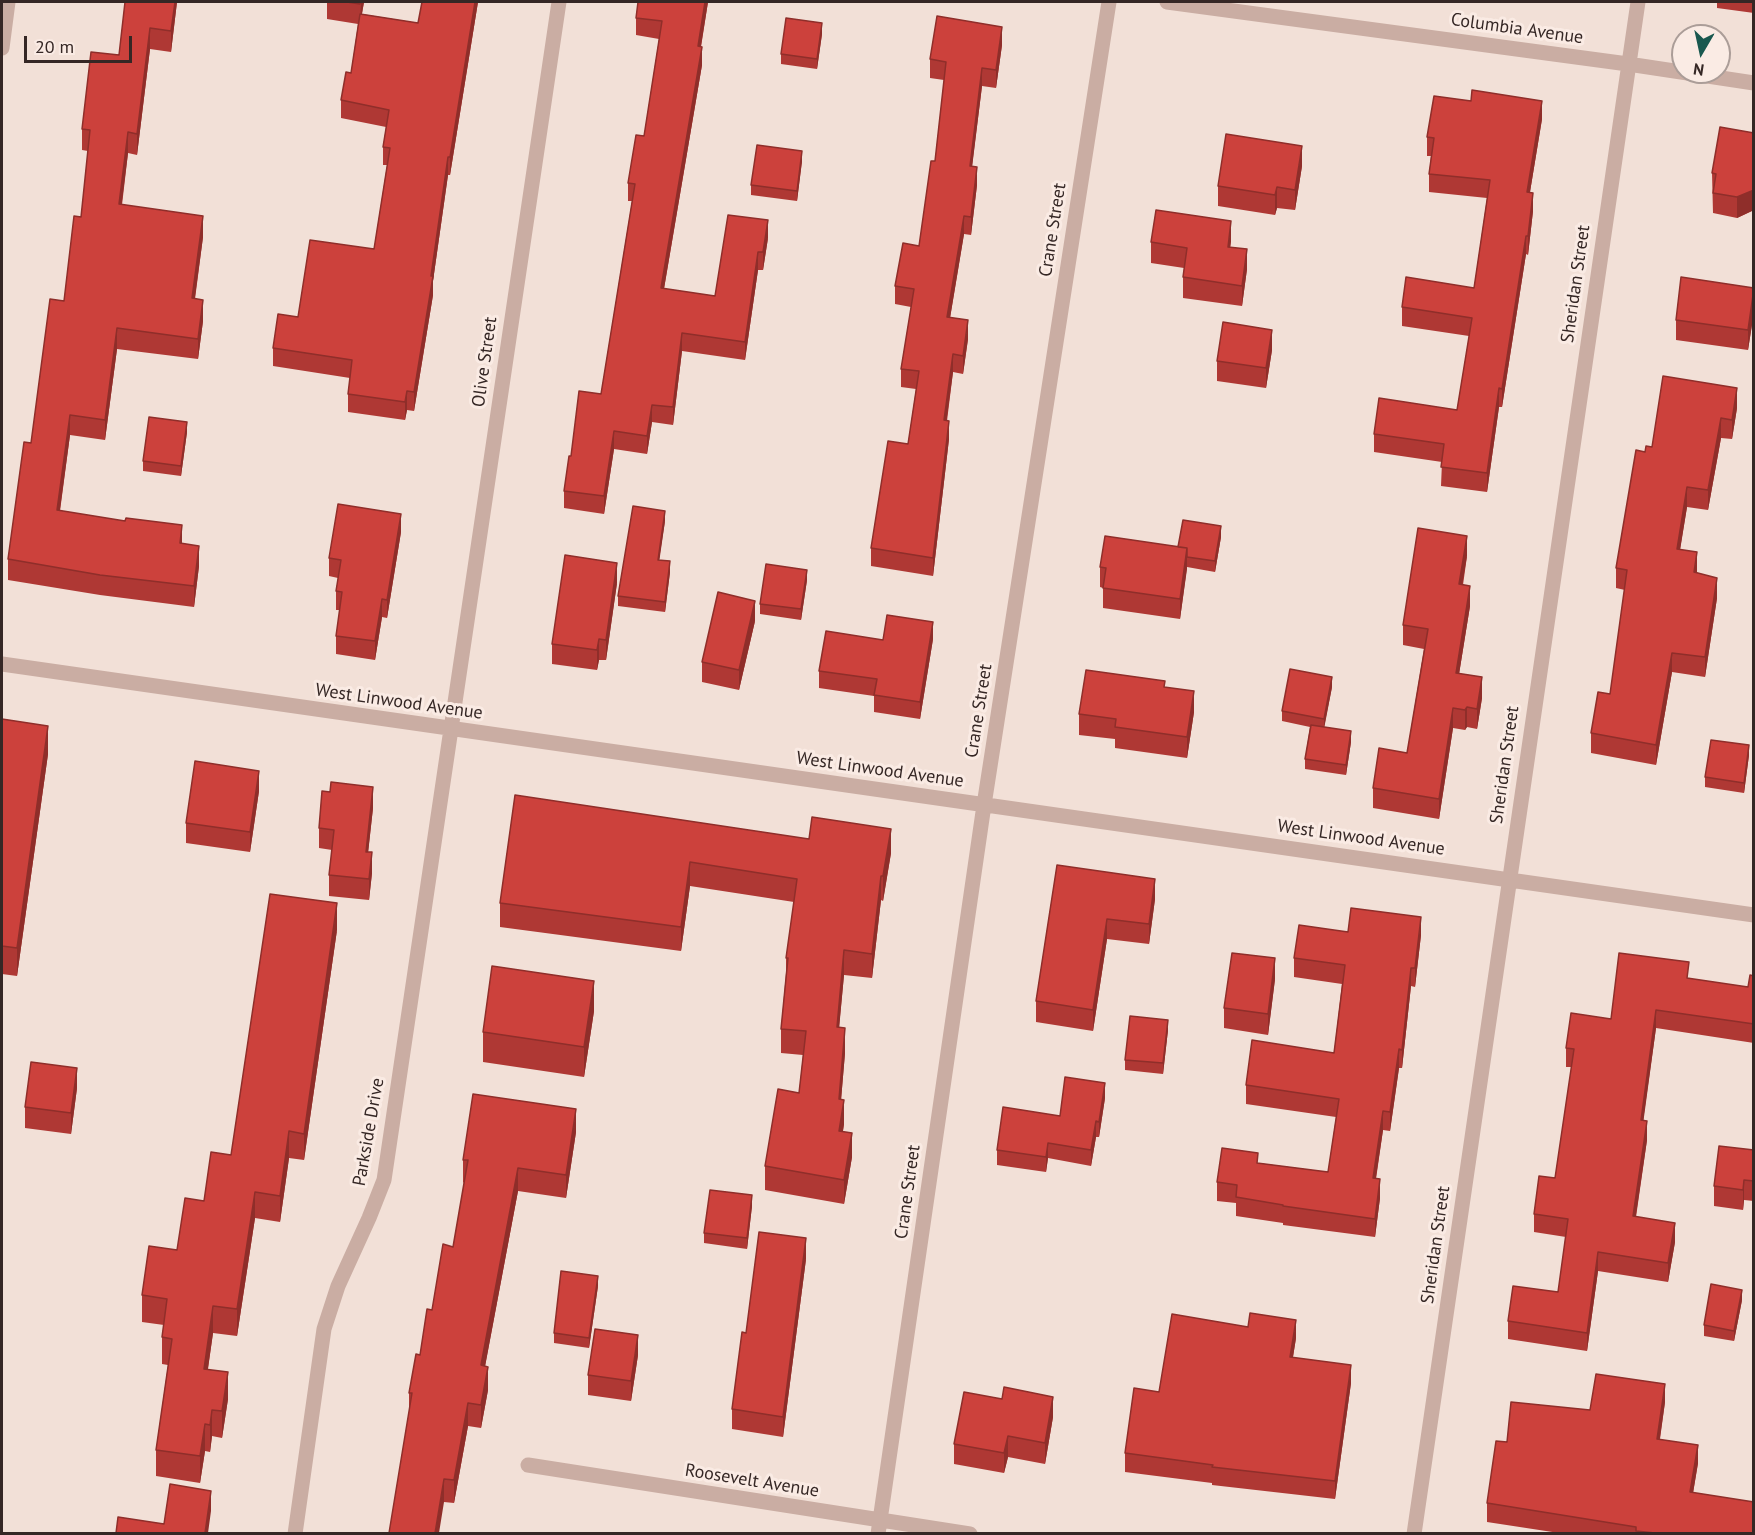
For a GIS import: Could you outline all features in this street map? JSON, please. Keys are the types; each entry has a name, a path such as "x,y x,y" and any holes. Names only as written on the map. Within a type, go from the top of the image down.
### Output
{"street":[{"path":"2,48 8,2"},
{"name":"Olive Street","path":"450,729 559,2"},
{"name":"Crane Street","path":"878,1527 984,805 1109,2"},
{"name":"Columbia Avenue","path":"1167,2 1754,83"},
{"name":"Sheridan Street","path":"1413,1533 1638,2"},
{"name":"West Linwood Avenue","path":"2,664 1754,915"},
{"name":"Parkside Drive","path":"294,1533 324,1329 338,1287 384,1180 450,729"},
{"name":"Roosevelt Avenue","path":"528,1466 878,1527 970,1533"}],"building":[{"path":"125,2 175,2 171,31 150,28 137,134 128,132 119,204 203,216 192,298 203,300 198,339 117,328 105,420 70,415 57,510 125,521 126,518 182,525 180,543 199,546 194,586 100,575 8,559 24,442 31,443 50,299 64,301 74,216 81,217 90,130 82,129 91,52 119,55"},
{"path":"422,2 475,2 450,157 448,157 431,276 433,276 414,392 407,391 405,402 348,394 352,360 273,348 278,314 298,317 310,240 374,249 390,148 383,147 389,110 341,100 346,72 351,73 360,14 418,23"},
{"path":"638,2 705,2 698,46 702,47 661,288 715,296 728,215 768,220 763,252 758,252 745,342 682,333 673,407 652,405 647,436 614,431 604,496 564,491 579,391 601,394 635,184 628,183 636,135 644,136 662,21 636,18"},
{"path":"937,16 1002,27 996,70 982,68 970,166 977,167 971,217 964,216 947,317 968,320 963,356 953,354 944,420 949,421 933,558 871,548 888,441 908,444 919,371 901,369 914,289 895,286 903,243 919,246 931,161 935,161 946,62 930,59"},
{"path":"786,18 822,23 817,59 781,54"},
{"path":"1472,90 1542,101 1527,192 1533,193 1528,236 1526,236 1502,389 1499,388 1487,473 1441,467 1444,444 1374,434 1379,398 1457,410 1472,318 1402,307 1406,277 1474,288 1490,180 1429,174 1434,138 1427,137 1434,96 1471,101"},
{"path":"1720,127 1754,133 1754,190 1737,197 1713,193 1716,174 1712,173"},
{"path":"1226,134 1302,146 1295,190 1277,187 1275,195 1218,186"},
{"path":"757,145 802,151 797,191 751,185"},
{"path":"1156,210 1231,221 1228,247 1247,249 1242,286 1183,277 1187,248 1151,242"},
{"path":"1681,277 1754,288 1748,330 1676,320"},
{"path":"1223,322 1272,330 1266,368 1217,361"},
{"path":"1663,376 1737,388 1732,420 1721,418 1708,490 1687,487 1677,549 1697,552 1694,572 1717,578 1705,657 1672,653 1656,745 1591,733 1598,692 1610,694 1627,570 1616,568 1636,450 1645,452 1646,446 1652,447"},
{"path":"149,417 187,422 181,466 143,461"},
{"path":"338,504 401,514 387,600 382,599 375,641 336,636 342,592 336,591 341,560 329,558"},
{"path":"633,506 665,511 658,560 670,561 665,602 618,596"},
{"path":"1183,520 1221,526 1215,561 1187,557 1187,548 1178,547"},
{"path":"1418,528 1467,536 1459,584 1470,586 1456,673 1482,677 1477,709 1453,708 1439,799 1373,788 1379,748 1407,753 1428,629 1403,625"},
{"path":"1105,536 1187,548 1180,599 1103,588 1106,568 1100,567"},
{"path":"565,555 617,563 606,640 599,639 597,650 552,644"},
{"path":"766,564 807,570 801,609 760,604"},
{"path":"718,592 755,601 739,670 702,662"},
{"path":"887,615 933,622 920,702 874,695 877,679 819,671 826,631 883,640"},
{"path":"1290,669 1332,677 1324,719 1282,711"},
{"path":"1086,670 1165,681 1164,687 1194,691 1187,737 1115,727 1116,719 1079,714"},
{"path":"2,719 48,726 17,948 2,946"},
{"path":"1311,725 1351,731 1346,765 1305,759"},
{"path":"1711,740 1749,745 1744,783 1705,777"},
{"path":"195,761 259,771 250,832 186,823"},
{"path":"331,782 373,787 366,852 372,852 369,879 329,875 334,830 319,828 322,791 330,792"},
{"path":"515,795 809,839 812,817 891,829 883,876 881,876 872,954 844,950 837,1027 845,1028 839,1099 844,1100 839,1131 852,1133 844,1180 765,1166 778,1089 799,1093 806,1031 781,1029 788,958 786,958 797,879 690,862 681,927 500,903"},
{"path":"1057,865 1155,879 1149,924 1107,919 1093,1010 1036,1001"},
{"path":"270,894 337,903 304,1134 289,1131 280,1196 255,1192 237,1309 213,1306 204,1369 228,1372 222,1411 212,1410 210,1425 205,1424 200,1456 156,1450 172,1339 162,1337 167,1299 142,1295 149,1246 177,1250 185,1198 204,1201 211,1152 231,1155"},
{"path":"1351,908 1421,917 1415,968 1411,968 1402,1050 1399,1049 1390,1112 1383,1111 1373,1178 1380,1179 1375,1219 1236,1197 1237,1185 1217,1182 1222,1148 1258,1153 1257,1163 1328,1172 1339,1099 1246,1085 1252,1040 1334,1053 1345,965 1294,958 1299,925 1348,932"},
{"path":"1232,953 1275,958 1268,1014 1224,1008"},
{"path":"1619,953 1689,962 1687,978 1748,987 1750,975 1754,976 1754,1024 1656,1010 1641,1120 1647,1121 1633,1216 1675,1223 1668,1263 1598,1252 1587,1333 1508,1321 1513,1286 1558,1292 1568,1219 1534,1214 1539,1176 1555,1178 1574,1049 1566,1048 1571,1013 1611,1019"},
{"path":"492,966 594,981 584,1047 483,1032"},
{"path":"1130,1016 1168,1020 1163,1063 1125,1060"},
{"path":"31,1062 77,1068 71,1113 25,1107"},
{"path":"1065,1077 1105,1083 1099,1122 1096,1121 1091,1150 1048,1143 1046,1157 997,1150 1003,1107 1060,1116"},
{"path":"473,1094 576,1109 566,1175 518,1168 481,1365 488,1367 481,1405 468,1403 454,1480 444,1479 435,1533 389,1533 412,1393 409,1393 416,1354 420,1355 427,1309 432,1310 443,1244 453,1247 468,1160 463,1160"},
{"path":"1719,1146 1754,1150 1754,1181 1744,1180 1743,1190 1714,1186"},
{"path":"710,1190 752,1195 747,1238 704,1233"},
{"path":"759,1232 806,1238 783,1417 732,1409 742,1332 746,1333"},
{"path":"561,1271 598,1276 589,1338 554,1333"},
{"path":"1711,1284 1742,1290 1734,1331 1704,1325"},
{"path":"1250,1313 1296,1320 1290,1357 1351,1365 1335,1481 1212,1467 1213,1465 1125,1453 1134,1388 1159,1392 1172,1314 1248,1327"},
{"path":"595,1329 638,1335 631,1381 588,1375"},
{"path":"1596,1374 1665,1384 1657,1439 1698,1445 1690,1492 1754,1502 1754,1533 1636,1531 1636,1527 1487,1503 1496,1441 1507,1442 1511,1402 1590,1410"},
{"path":"1004,1387 1053,1397 1045,1443 1008,1436 1004,1453 954,1444 964,1392 1002,1399"},
{"path":"170,1484 211,1491 205,1533 116,1533 118,1517 164,1524"}]}
